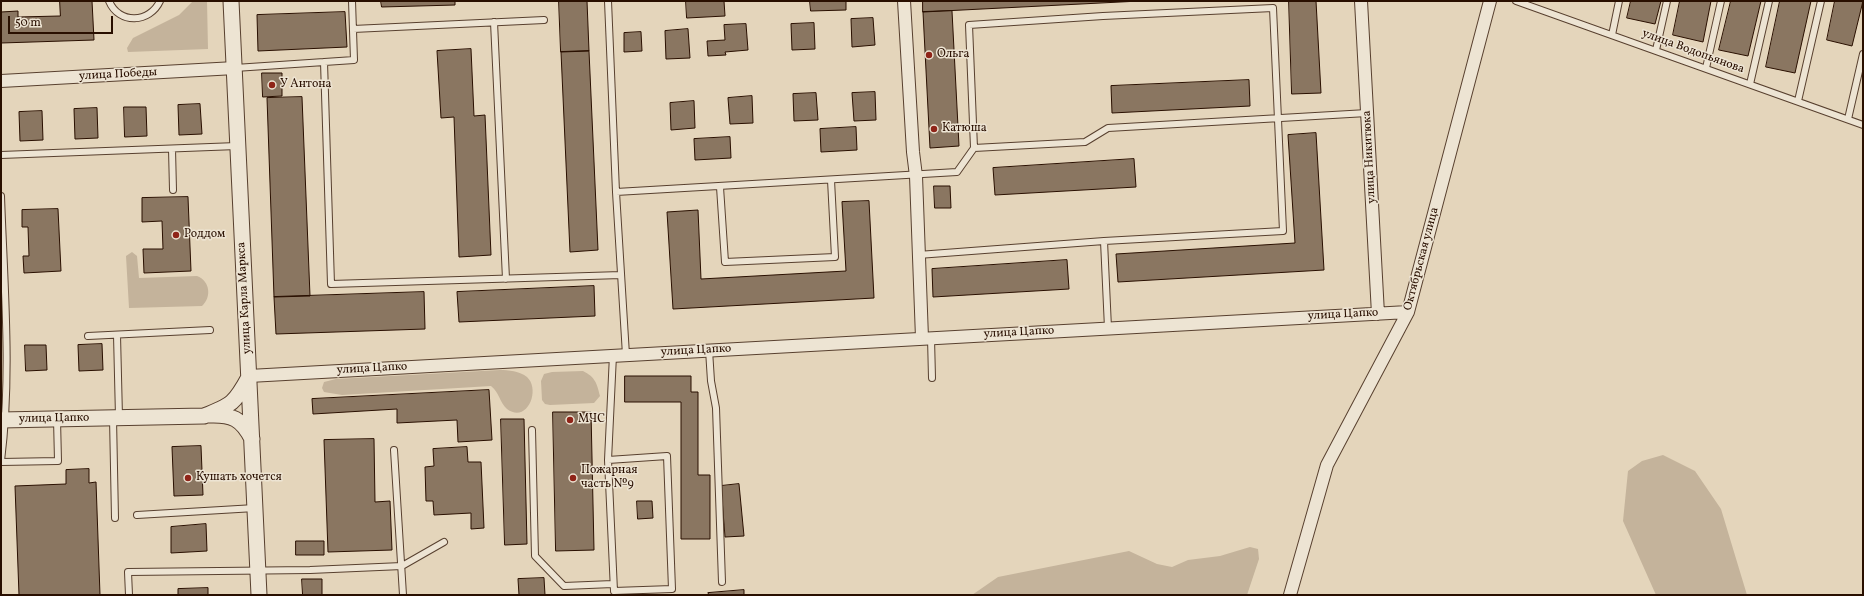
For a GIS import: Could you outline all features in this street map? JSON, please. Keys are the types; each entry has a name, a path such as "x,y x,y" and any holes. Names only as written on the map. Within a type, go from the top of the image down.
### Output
{"street":[{"name":"улица Карла Маркса","path":"231,1 259,595"},
{"path":"904,1 913,152 916,176 918,255 926,338"},
{"name":"улица Никитюка","path":"1361,1 1378,314"},
{"name":"Октябрьская улица","path":"1290,595 1327,465 1408,312 1490,1"},
{"name":"улица Победы","path":"1,81 235,68"},
{"name":"улица Цапко","path":"4,420 204,416 230,404 238,397 249,376 1408,312"},
{"path":"204,416 234,417 243,424 252,441"}],"lane":[{"path":"110,1 113,8 120,15 132,19 151,11 157,7 160,1"},
{"path":"235,68 354,60 352,1"},
{"path":"608,1 616,192 626,355"},
{"name":"улица Водопьянова","path":"1516,1 1863,125"},
{"path":"1612,35 1620,1"},
{"path":"1656,50 1667,1"},
{"path":"1706,68 1721,1"},
{"path":"1750,84 1769,1"},
{"path":"1798,101 1821,1"},
{"path":"616,192 916,176 957,172 974,148 969,25 1104,16 1273,8 1283,231 1104,240 918,255"},
{"path":"353,28 544,20"},
{"path":"494,22 506,279"},
{"path":"1848,119 1863,54"},
{"path":"324,62 331,284 621,275"},
{"path":"974,148 1085,142 1108,128 1367,112"},
{"path":"1,155 238,146"},
{"path":"172,149 173,190"},
{"path":"720,186 725,262 835,257 831,180"},
{"path":"1,196 4,420 1,461 58,461 57,419"},
{"path":"1104,240 1108,328"},
{"path":"88,336 210,330"},
{"path":"115,518 117,335"},
{"path":"926,338 932,378"},
{"path":"710,350 712,381 716,408 722,582"},
{"path":"608,460 667,456 672,589 614,591 608,460 613,355"},
{"path":"532,430 535,556 564,586 613,584"},
{"path":"394,450 403,595"},
{"path":"137,515 255,508"},
{"path":"129,595 128,572 258,569 310,570 402,566 444,542"}],"shaded area":[{"path":"193,1 207,1 208,49 128,52 127,48 133,38 179,15"},
{"path":"132,252 137,256 139,278 197,276 201,278 207,285 208,290 205,302 202,306 129,308 126,256"},
{"path":"500,370 521,373 527,377 531,383 533,390 530,404 521,412 514,412 507,409 494,388 491,386 342,395 324,392 322,388 324,382 336,379"},
{"path":"583,371 593,378 598,387 600,396 594,403 545,404 542,400 541,381 544,374 552,372"},
{"path":"1663,455 1695,471 1721,509 1747,595 1656,595 1623,521 1628,471 1642,461"},
{"path":"1250,547 1258,549 1259,559 1247,595 972,595 998,577 1129,551 1157,564 1172,567 1188,560 1220,556"}],"building":[{"path":"60,1 92,1 94,40 1,43 1,12 18,11 18,17 60,16"},
{"path":"381,1 455,1 455,5 382,7"},
{"path":"559,1 587,1 589,51 561,52"},
{"path":"686,1 724,1 725,16 687,18"},
{"path":"810,1 846,1 846,10 811,11"},
{"path":"923,1 1140,1 923,12"},
{"path":"1289,1 1316,1 1321,93 1292,94"},
{"path":"1631,1 1661,1 1655,24 1627,18"},
{"path":"1680,1 1711,1 1703,42 1673,35"},
{"path":"1731,1 1761,1 1748,56 1719,50"},
{"path":"1780,1 1811,1 1795,73 1766,67"},
{"path":"1835,1 1863,1 1852,46 1827,40"},
{"path":"952,11 959,146 930,148 923,12"},
{"path":"345,12 347,47 258,51 257,15"},
{"path":"873,18 875,45 852,47 851,19"},
{"path":"814,23 815,49 792,50 791,24"},
{"path":"746,24 748,50 725,52 726,55 708,56 707,41 725,40 724,25"},
{"path":"688,29 690,58 666,59 665,31"},
{"path":"641,32 642,51 624,52 624,33"},
{"path":"471,49 474,116 485,115 491,255 459,257 454,117 441,118 437,51"},
{"path":"589,51 598,250 570,252 561,52"},
{"name":"У Антона","path":"262,73 282,73 282,96 263,97"},
{"path":"1249,80 1250,106 1112,113 1111,86"},
{"path":"875,92 876,120 854,121 852,93"},
{"path":"816,93 818,120 794,121 793,94"},
{"path":"752,96 753,123 730,124 728,98"},
{"path":"302,97 310,296 274,297 267,98"},
{"path":"694,101 695,128 671,130 670,103"},
{"path":"200,104 202,134 179,135 178,105"},
{"path":"124,107 146,107 147,136 125,137"},
{"path":"97,108 98,138 75,139 74,109"},
{"path":"42,111 43,140 20,141 19,112"},
{"path":"856,127 857,150 821,152 820,129"},
{"path":"1316,133 1324,270 1118,282 1116,254 1295,243 1288,135"},
{"path":"730,137 731,158 695,160 694,139"},
{"path":"1134,159 1136,187 995,195 993,168"},
{"path":"934,186 950,186 951,208 935,208"},
{"name":"Роддом","path":"188,197 191,271 144,273 143,249 163,249 162,221 142,222 142,198"},
{"path":"869,201 874,298 673,309 667,212 698,210 701,279 846,271 842,202"},
{"path":"58,209 61,271 24,273 23,256 29,256 28,227 22,227 22,210"},
{"path":"1067,260 1069,289 933,297 932,269"},
{"path":"594,286 595,316 459,322 457,292"},
{"path":"424,292 425,329 276,334 274,297"},
{"path":"102,344 103,370 79,371 78,345"},
{"path":"25,345 46,345 47,370 26,371"},
{"path":"625,376 691,376 691,392 698,392 698,475 710,475 710,539 681,539 681,402 625,402"},
{"path":"489,390 492,440 458,442 457,420 397,423 397,409 313,414 312,399"},
{"name":"Пожарная часть №9","path":"553,412 591,412 594,550 556,551"},
{"path":"501,419 524,419 527,544 505,545"},
{"path":"374,439 375,502 390,501 392,550 328,552 324,440"},
{"name":"Кушать хочется","path":"201,446 203,495 174,496 172,447"},
{"path":"467,447 468,462 481,462 484,528 471,529 471,513 434,515 433,501 426,501 425,467 434,466 433,449"},
{"path":"89,469 89,483 96,482 100,595 19,595 15,486 66,484 66,470"},
{"path":"739,484 744,536 725,537 721,486"},
{"path":"637,501 652,501 653,518 638,519"},
{"path":"206,524 207,551 171,553 171,527"},
{"path":"296,541 324,541 324,555 296,555"},
{"path":"544,578 545,595 519,595 518,579"},
{"path":"302,579 322,579 322,595 303,595"},
{"path":"208,588 208,595 178,595 178,589"},
{"path":"744,590 744,595 709,595 708,593"}],"place":[{"name":"Ольга","path":"929,55"},
{"name":"У Антона","path":"272,85"},
{"name":"Катюша","path":"934,129"},
{"name":"Роддом","path":"176,235"},
{"name":"МЧС","path":"570,420"},
{"name":"Кушать хочется","path":"188,478"},
{"name":"Пожарная часть №9","path":"573,478"}]}
